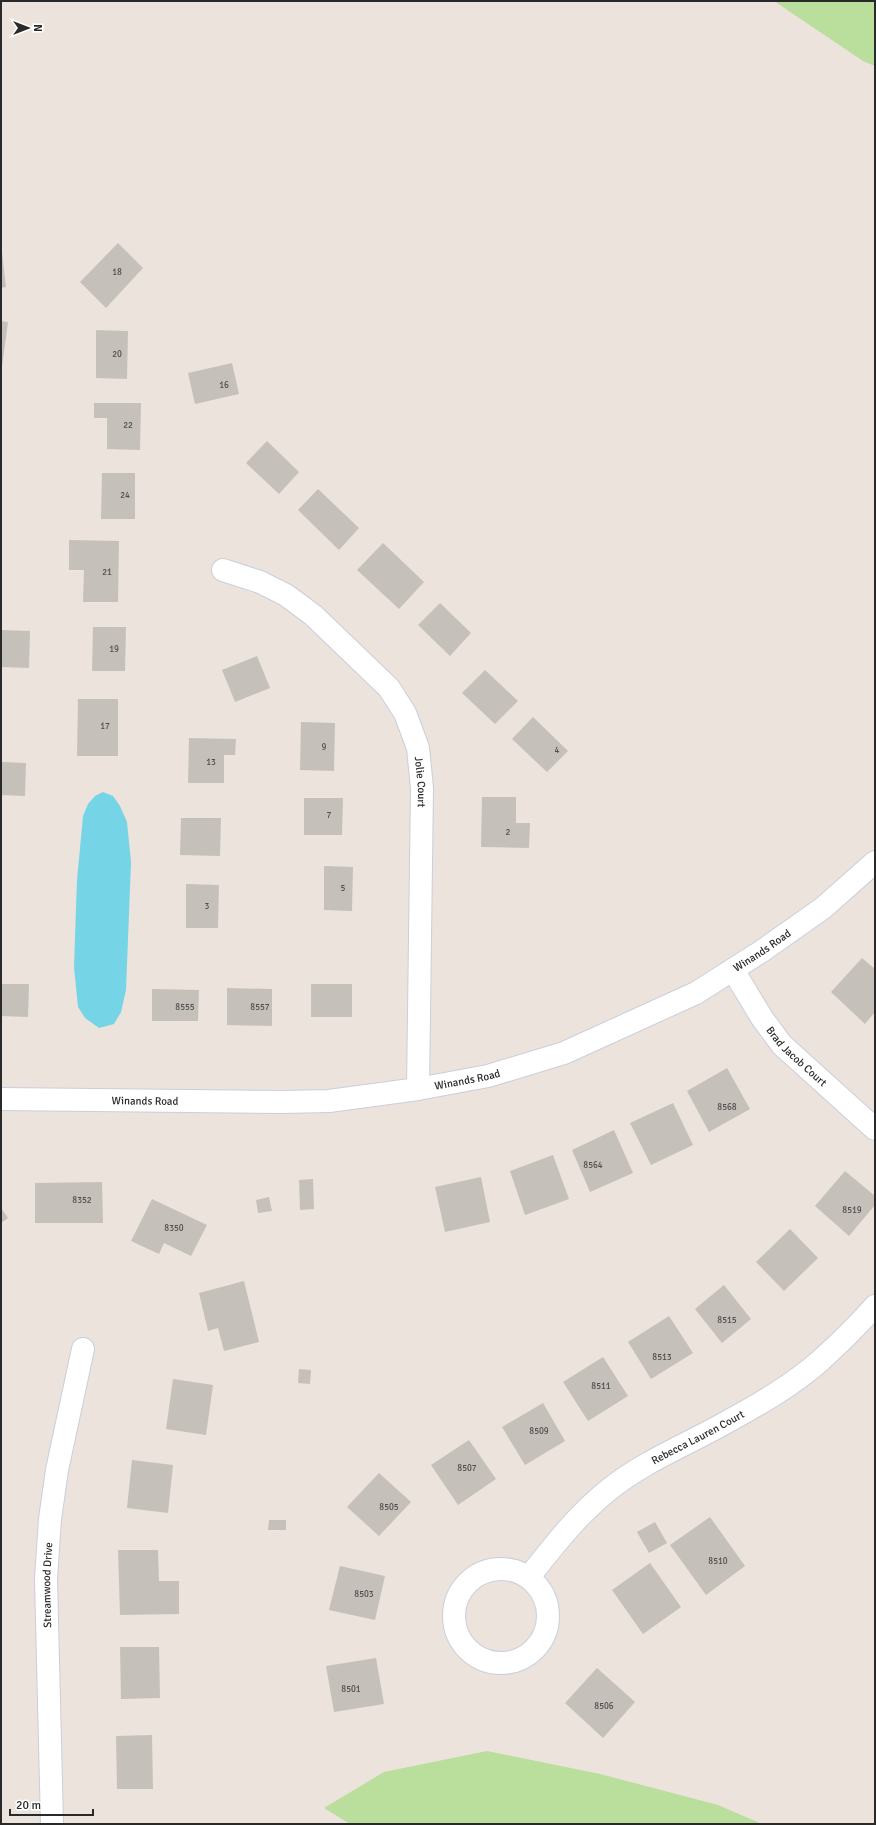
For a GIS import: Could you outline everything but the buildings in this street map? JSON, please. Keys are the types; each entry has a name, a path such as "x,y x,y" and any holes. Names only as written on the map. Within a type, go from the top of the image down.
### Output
{"street":[{"name":"Jolie Court","path":"223,570 260,582 286,595 313,615 389,688 405,713 418,748 422,788 418,1089"},
{"name":"Winands Road","path":"1,1099 282,1102 329,1101 418,1089 488,1076 564,1053 696,994 762,952 823,908 875,862"},
{"name":"Brad Jacob Court","path":"733,970 762,1018 782,1045 875,1129"},
{"name":"Rebecca Lauren Court","path":"530,1577 555,1544 578,1518 612,1487 652,1462 725,1423 779,1391 820,1361 875,1306"},
{"name":"Streamwood Drive","path":"52,1824 46,1579 49,1534 57,1470 83,1349"},
{"path":"495,1568 512,1569 530,1577 541,1591 548,1608 548,1625 542,1640 531,1652 518,1660 500,1664 484,1661 468,1651 458,1637 452,1616 456,1598 464,1584 477,1574 495,1568"}],"green space":[{"path":"774,1 875,1 875,66 863,61"},
{"path":"487,1751 600,1774 718,1805 762,1824 350,1824 324,1808 384,1772"}],"water":[{"path":"103,792 113,796 120,806 127,822 131,862 126,990 121,1012 114,1024 99,1028 85,1018 78,1007 74,967 77,880 83,816 88,804 95,796"}]}
